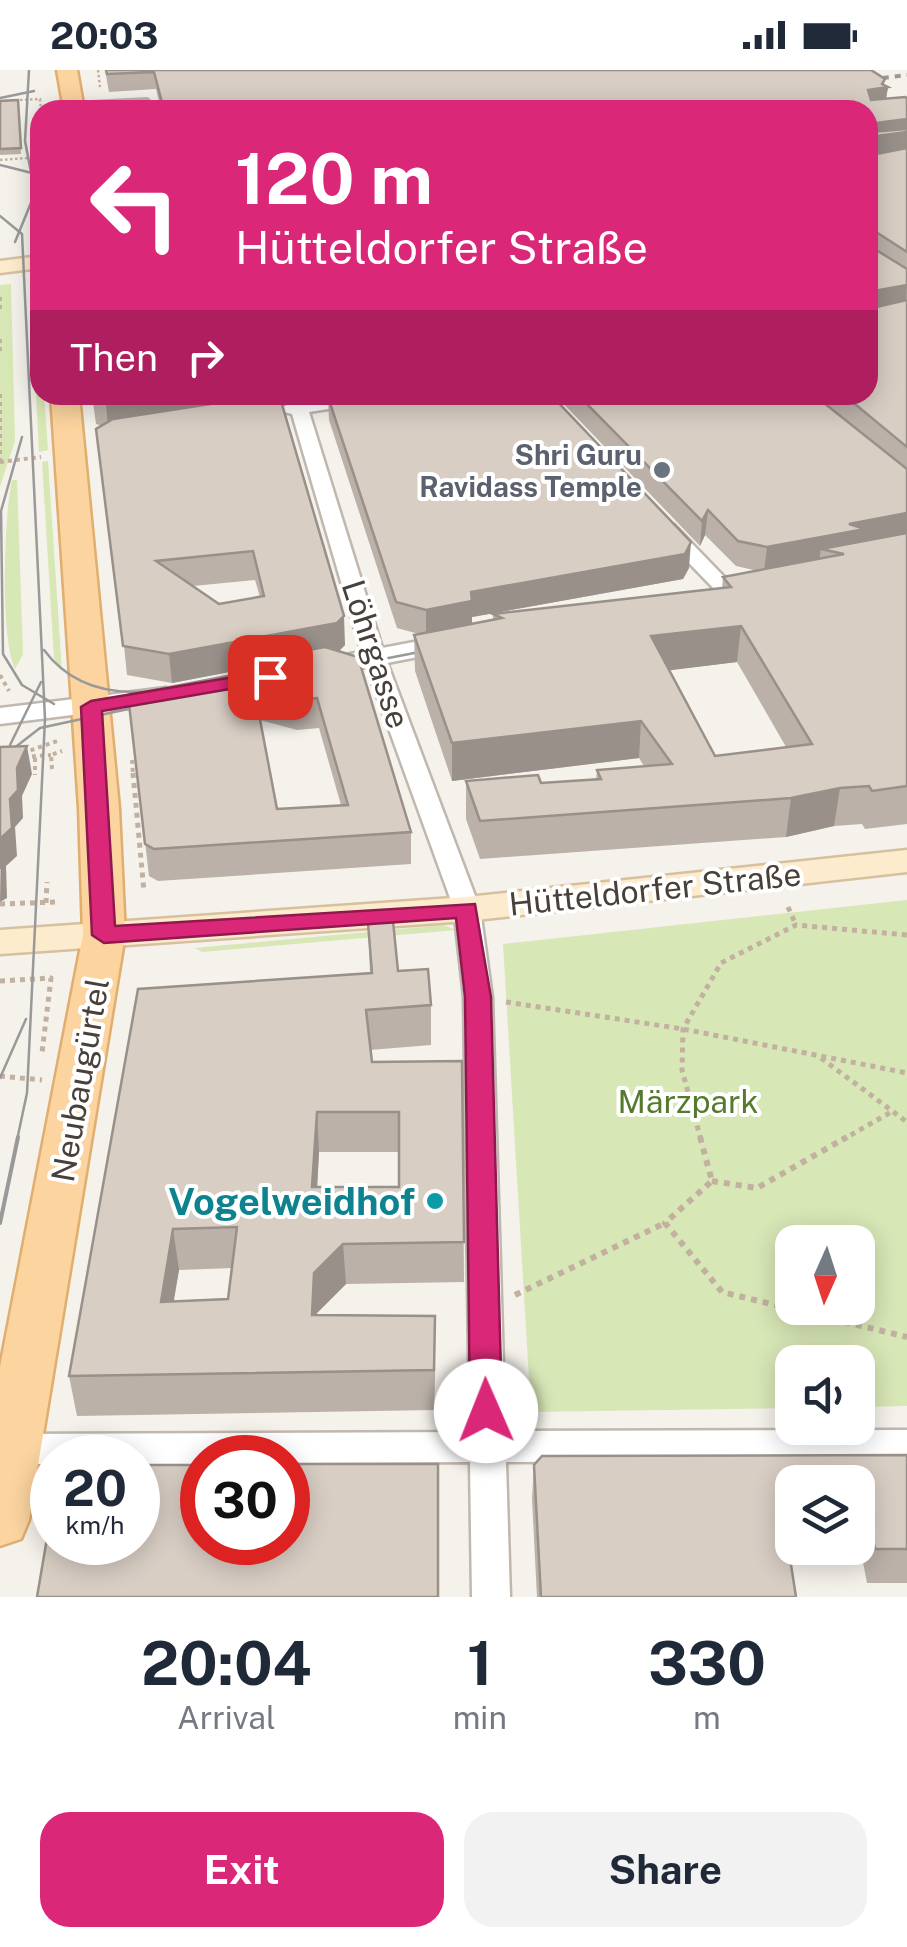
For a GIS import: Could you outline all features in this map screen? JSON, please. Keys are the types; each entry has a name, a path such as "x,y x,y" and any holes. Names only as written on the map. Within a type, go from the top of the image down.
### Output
{"main road":[{"path":"68,70 73,100"},
{"path":"0,267 30,263"},
{"name":"Neubaugürtel","path":"0,1520 6,1452 104,935 81,441 68,405"},
{"name":"Hütteldorfer Straße","path":"0,942 466,910 907,861"}],"street":[{"path":"260,414 287,405"},
{"name":"Löhrgasse","path":"297,405 374,657 466,910 478,997 491,1597"},
{"path":"646,506 735,588"},
{"path":"686,598 735,588"},
{"path":"297,672 492,635"},
{"path":"5,705 91,707 186,693"},
{"path":"6,1452 907,1445"}],"path":[{"path":"98,70 102,96"},
{"path":"13,100 14,113"},
{"path":"0,101 40,100"},
{"path":"0,160 30,157"},
{"path":"0,298 0,312"},
{"path":"0,340 0,355"},
{"path":"0,394 0,462 43,456 81,441"},
{"path":"0,674 5,705"},
{"path":"51,755 15,756 65,739"},
{"path":"35,757 35,775"},
{"path":"46,903 47,882"},
{"path":"0,904 57,902"},
{"path":"788,908 796,925"},
{"path":"712,1182 682,1070 683,1030 721,963 796,925 907,934"},
{"path":"0,982 51,978 42,1058"},
{"path":"478,997 683,1030 907,1073"},
{"path":"818,1056 907,1122"},
{"path":"0,1076 55,1081"},
{"path":"525,1293 665,1222 712,1182 758,1188 892,1111"},
{"path":"665,1222 722,1292 907,1337"}],"green space":[{"path":"11,284 15,441 0,487 0,285"},
{"path":"37,405 45,405 48,450 39,452"},
{"path":"48,461 62,671 54,658 42,462"},
{"path":"12,480 17,480 23,654 15,669 7,632 5,576"},
{"name":"Märzpark","path":"907,900 907,1406 875,1407 875,1345 775,1345 775,1408 531,1412 503,944"},
{"path":"443,925 456,930 202,952 195,948"}],"building":[{"path":"106,70 871,70 885,79 882,84 888,87 868,90 871,100 161,100 154,72 107,74"},
{"path":"907,98 907,119 878,123 878,100 871,100"},
{"path":"18,100 21,148 0,149 0,101"},
{"path":"878,131 907,132 878,136"},
{"path":"907,148 907,252 878,233 878,154"},
{"path":"878,251 907,269 907,285 878,290"},
{"path":"907,300 907,447 856,405 878,405 878,307"},
{"path":"204,405 282,405 344,616 337,623 169,654 123,646 96,429 113,419","holes":["253,551 264,596 219,604 156,561"]},
{"path":"331,405 561,405 691,542 685,554 471,592 472,601 426,610 396,602"},
{"path":"588,405 827,405 907,469 907,513 849,524 865,529 767,547 738,541 708,510 702,521"},
{"path":"907,533 907,786 872,791 869,786 840,788 791,798 480,821 466,781 538,775 541,783 601,779 597,770 672,764 641,721 452,743 414,635 502,618 493,614 731,587 723,577 844,554 821,549","holes":["741,626 812,744 715,756 651,636"]},
{"path":"325,647 358,657 411,832 154,849 145,844 128,695 279,666 244,662","holes":["254,688 295,700 317,698 348,805 277,809"]},
{"path":"27,746 17,768 18,790 10,799 12,828 1,838 0,869 0,747"},
{"path":"393,921 398,971 428,969 431,1005 366,1010 372,1062 462,1061 464,1242 343,1244 314,1273 312,1315 435,1316 434,1370 69,1376 138,989 372,973 368,923","holes":["317,1112 399,1112 399,1187 312,1187","237,1227 228,1299 161,1302 173,1229"]},
{"path":"907,1455 907,1549 875,1549 875,1465 775,1465 775,1565 791,1565 796,1597 541,1597 534,1465 542,1456"},
{"path":"310,1464 438,1464 438,1597 37,1597 42,1565 160,1565 160,1465 180,1465 180,1565 310,1565"}],"tram line":[{"path":"28,92 29,70"},
{"path":"28,92 34,91"},
{"path":"0,98 28,92"},
{"path":"28,92 25,141 30,167"},
{"path":"0,165 30,172"},
{"path":"19,232 30,205"},
{"path":"0,216 19,232"},
{"path":"15,242 19,232"},
{"path":"19,232 30,403"},
{"path":"30,405 44,698"},
{"path":"22,437 1,511 3,654 22,685 36,693"},
{"path":"332,669 440,648"},
{"path":"44,650 66,672 92,686 120,691 182,687 273,666"},
{"path":"36,693 41,682"},
{"path":"10,745 36,693"},
{"path":"36,693 44,698"},
{"path":"44,698 54,704"},
{"path":"44,698 45,727"},
{"path":"45,727 156,703"},
{"path":"0,759 45,727"},
{"path":"17,1140 27,1093 45,727"},
{"path":"0,1078 26,1019"},
{"path":"0,1223 18,1137"}],"railway":[{"path":"859,81 907,75"}],"place":[{"name":"Shri Guru Ravidass Temple","path":"662,470"},
{"name":"Vogelweidhof","path":"435,1201"}],"route":[{"path":"270,677 91,707 104,935 466,910 478,997 486,1411"}]}
